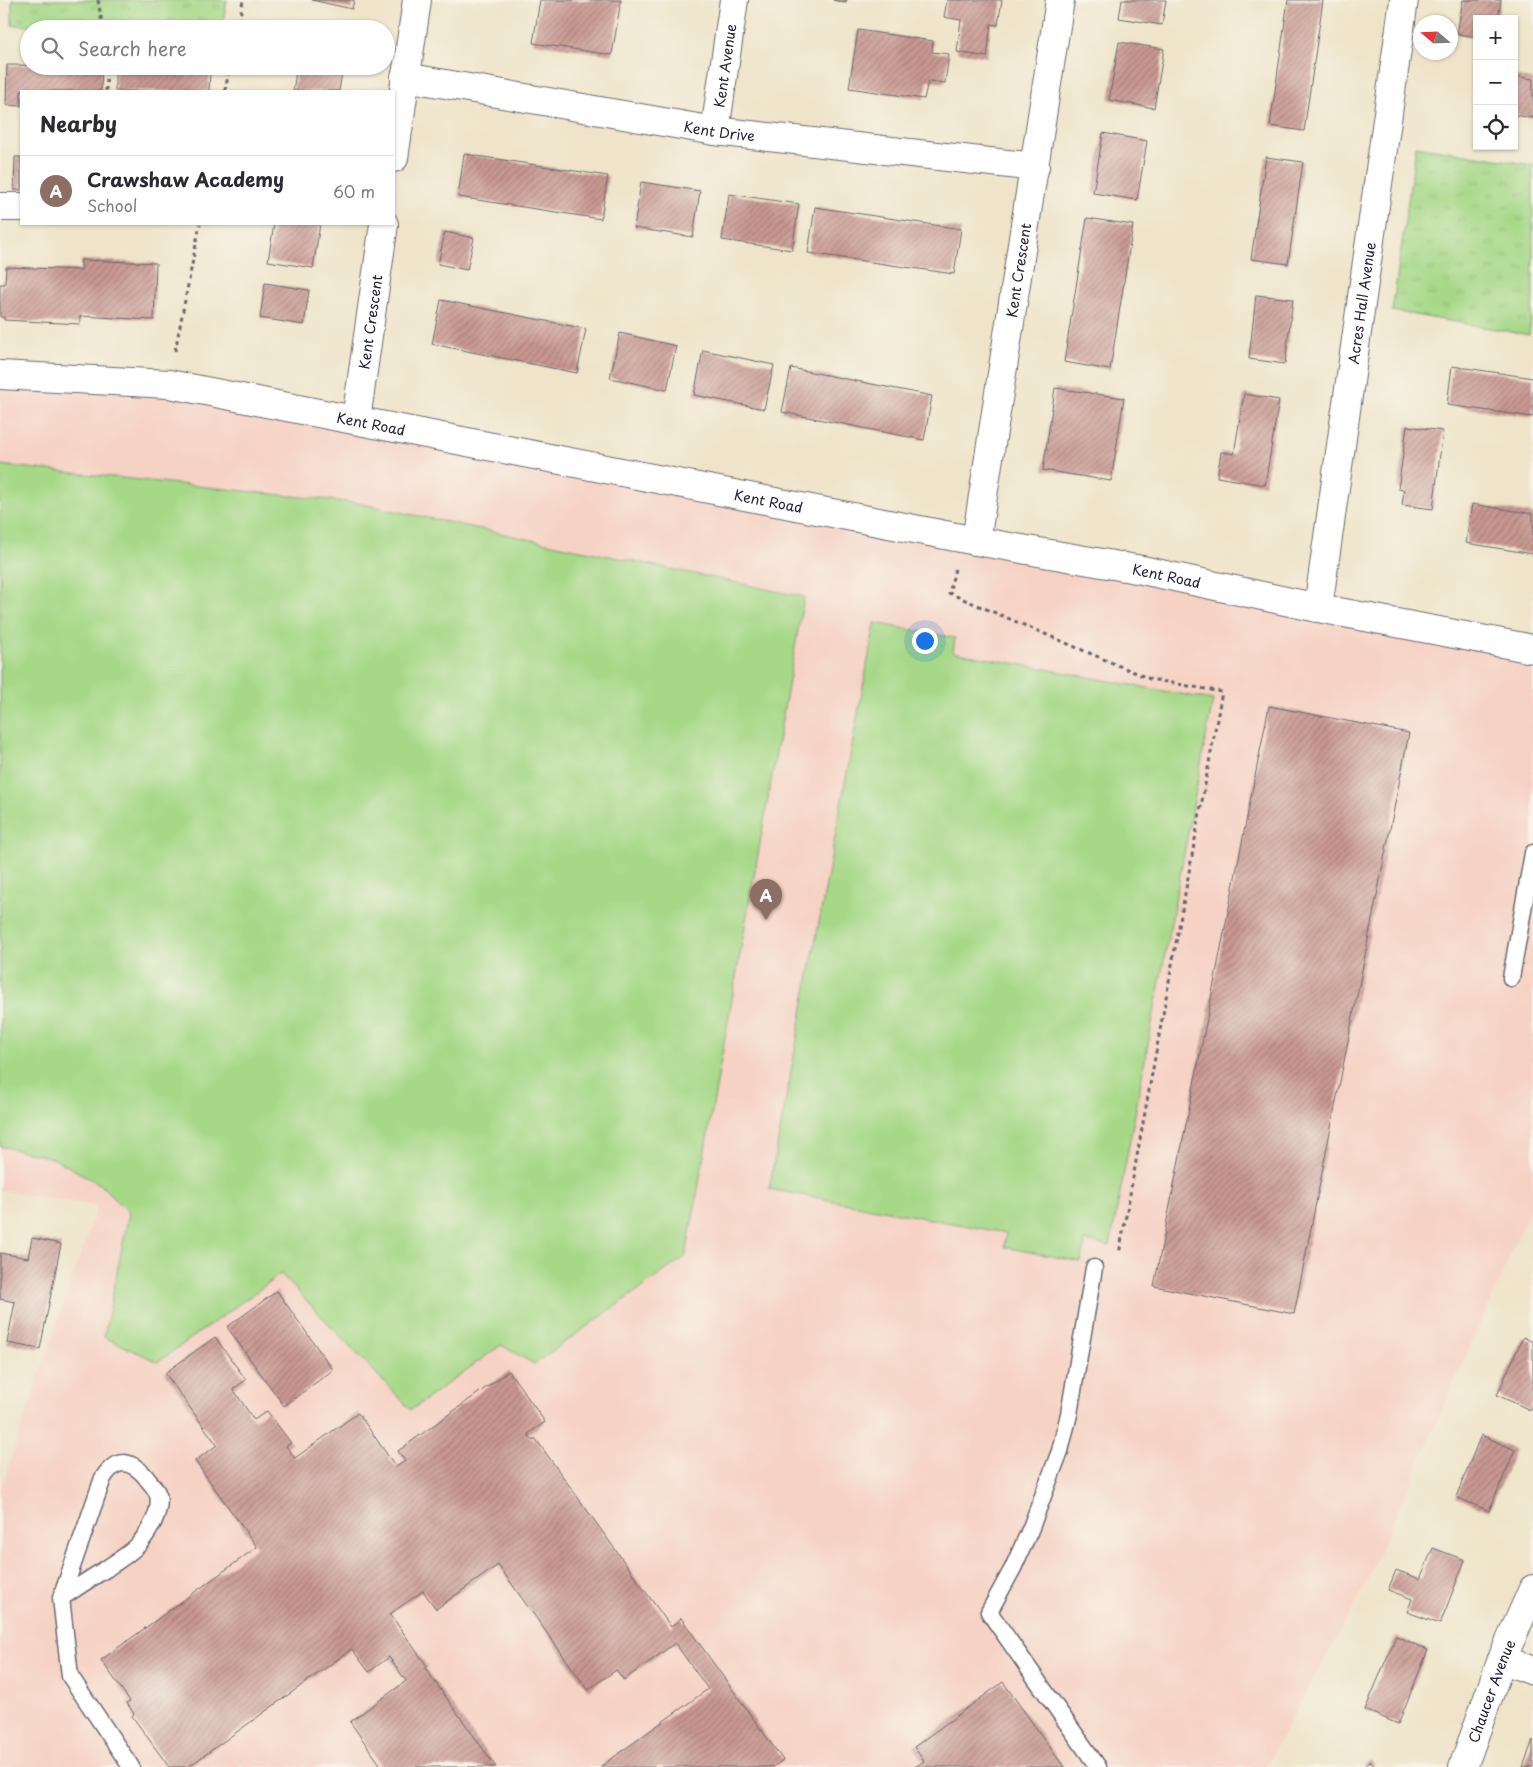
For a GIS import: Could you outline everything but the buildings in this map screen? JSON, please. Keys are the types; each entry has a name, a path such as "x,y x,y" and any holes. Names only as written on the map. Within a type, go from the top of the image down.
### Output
{"street":[{"path":"395,151 417,0"},
{"name":"Kent Avenue","path":"715,131 734,0"},
{"name":"Kent Crescent","path":"969,540 1036,167 1060,0"},
{"name":"Acres Hall Avenue","path":"1318,608 1404,0"},
{"name":"Kent Drive","path":"406,77 715,131 1036,167"},
{"path":"0,207 20,207"},
{"name":"Kent Crescent","path":"356,420 384,225"},
{"name":"Kent Road","path":"0,375 169,384 969,540 1142,570 1318,608 1533,649"},
{"name":"Chaucer Avenue","path":"1463,1767 1502,1659 1533,1589"},
{"path":"1502,1659 1533,1671"}],"lane":[{"path":"1511,978 1533,853"},
{"path":"1094,1268 1069,1414 1060,1451 1030,1530 990,1612 1098,1767"},
{"path":"61,1598 128,1554 139,1544 148,1531 158,1506 158,1495 138,1469 129,1464 119,1463 110,1467 103,1478 61,1598 70,1676 131,1767"}],"path":[{"path":"98,0 101,20"},
{"path":"240,20 243,0"},
{"path":"106,90 107,75"},
{"path":"225,90 228,75"},
{"path":"169,384 200,225"},
{"path":"969,540 949,594 1150,679 1222,692 1118,1259 1094,1268"}],"shaded area":[{"path":"0,375 169,384 1533,649 1533,1203 1363,1590 1265,1767 0,1767 0,1491 97,1206 0,1190"}],"green space":[{"path":"12,0 227,0 224,20 20,20 20,25 12,25"},
{"path":"1416,146 1533,165 1533,302 1529,335 1392,311"},
{"path":"0,465 357,503 804,597 686,1256 534,1364 501,1345 411,1410 281,1274 158,1362 104,1337 129,1213 100,1184 53,1158 0,1146"},
{"path":"875,623 955,638 953,652 1213,700 1110,1246 1085,1241 1081,1262 1004,1247 1006,1233 769,1189"}],"place":[{"name":"Crawshaw Academy","path":"766,920"}]}
